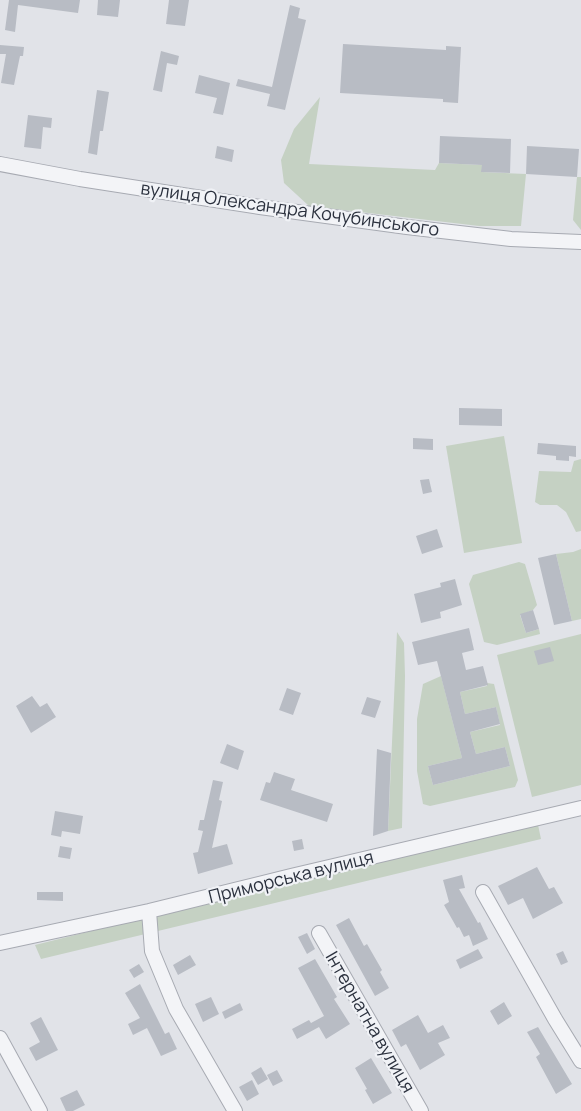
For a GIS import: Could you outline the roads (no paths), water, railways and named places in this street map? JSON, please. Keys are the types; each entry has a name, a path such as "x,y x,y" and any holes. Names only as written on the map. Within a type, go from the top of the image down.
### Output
{"street":[{"name":"вулиця Олександра Кочубинського","path":"0,164 80,179 388,224 511,240 581,242"},
{"name":"Приморська вулиця","path":"0,943 149,912 291,876 581,808"},
{"path":"484,892 555,1019 581,1061"},
{"path":"149,912 152,951 176,1009 235,1111"},
{"name":"Інтернатна вулиця","path":"320,933 421,1111"},
{"path":"0,1038 40,1111"}]}
